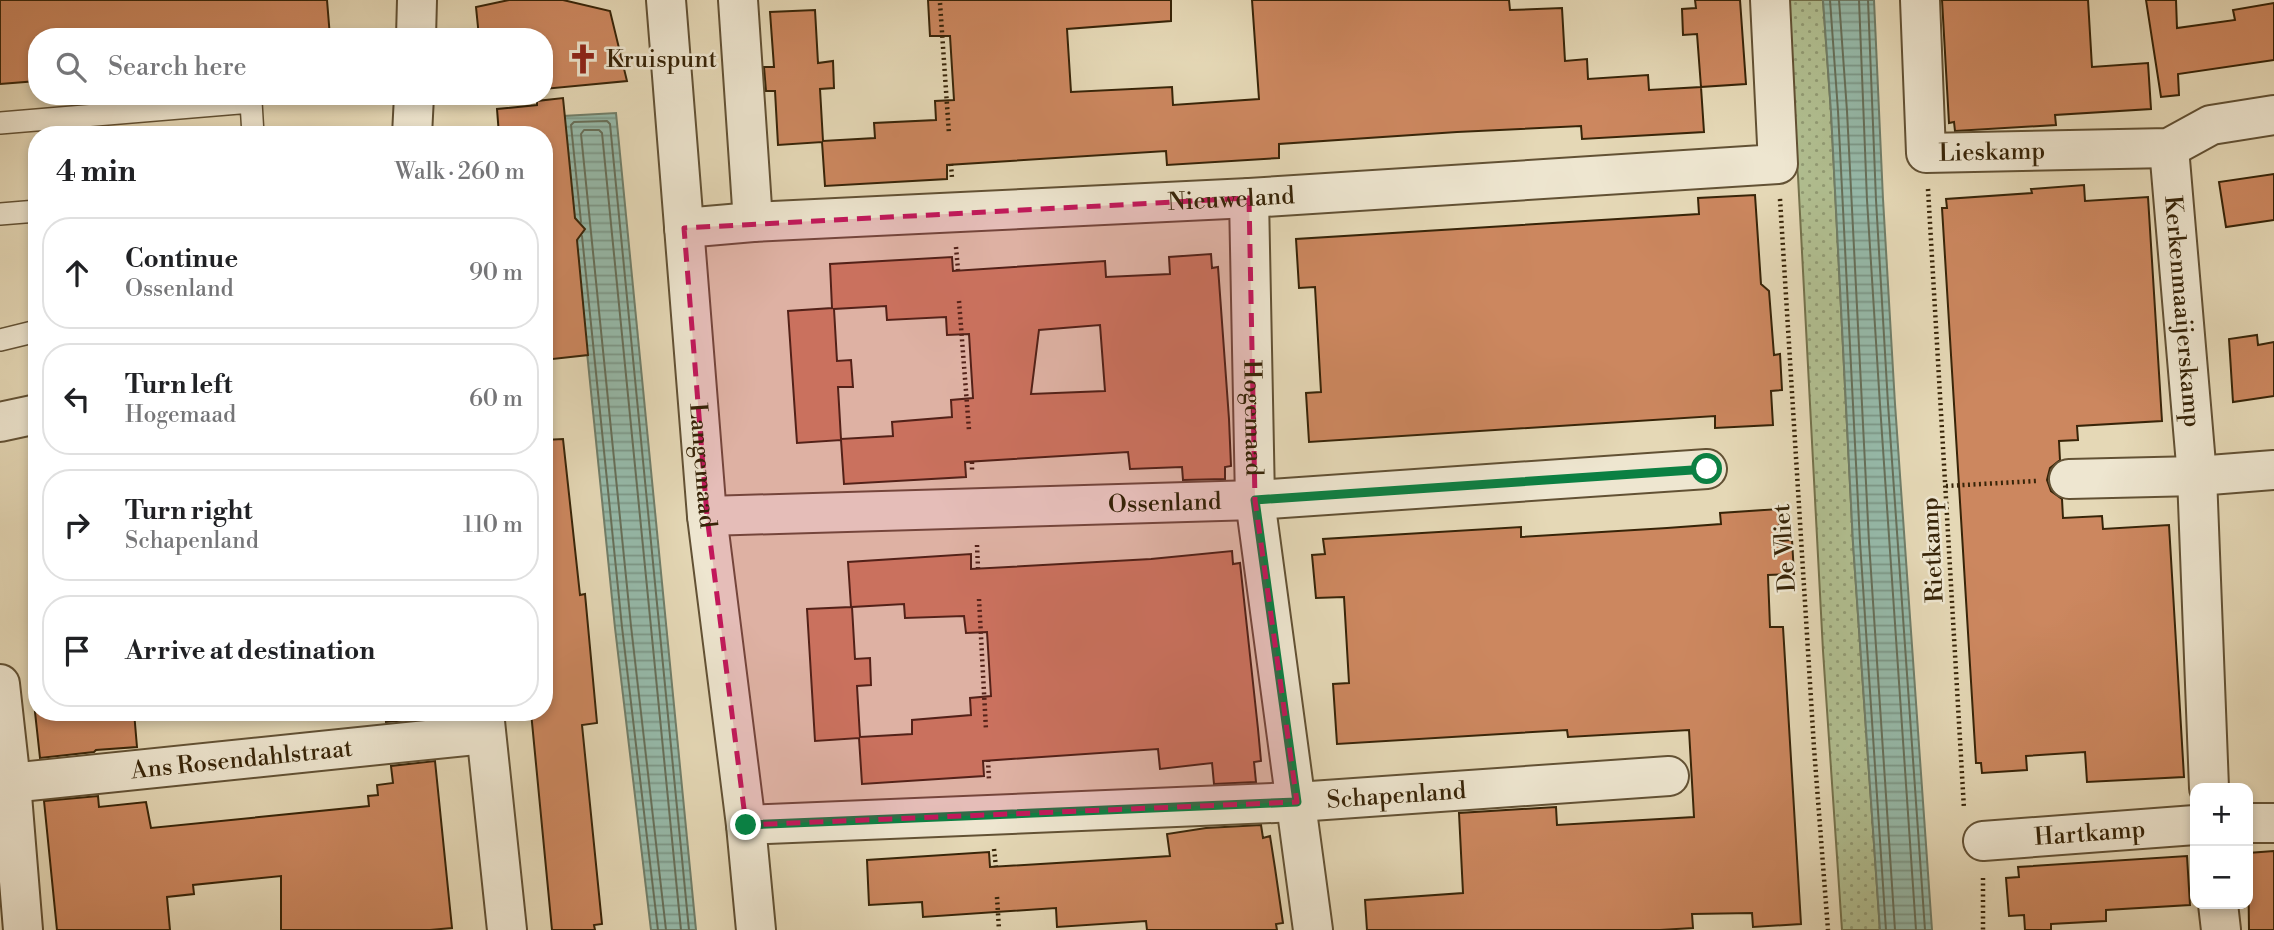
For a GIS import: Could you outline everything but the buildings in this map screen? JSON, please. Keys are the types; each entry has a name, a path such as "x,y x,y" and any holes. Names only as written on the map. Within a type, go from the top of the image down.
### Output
{"street":[{"path":"416,28 417,0"},
{"name":"Langemaad","path":"666,0 706,516 746,825 756,930"},
{"path":"738,0 753,222"},
{"path":"1770,0 1777,164"},
{"name":"Lieskamp","path":"1920,0 1926,153 2169,148"},
{"path":"412,126 414,105"},
{"path":"2169,148 2211,125 2274,115"},
{"name":"Kerkenmaaijerskamp","path":"2169,148 2197,476 2209,783"},
{"name":"Nieuweland","path":"684,228 753,222 1249,198 1777,164"},
{"name":"Hogemaad","path":"1249,198 1255,500 1313,930"},
{"path":"0,422 28,416"},
{"name":"Ossenland","path":"706,516 1255,500 1707,469"},
{"path":"2069,479 2197,476 2274,470"},
{"path":"0,684 6,784 23,930"},
{"path":"485,723 507,930"},
{"name":"Ans Rosendahlstraat","path":"6,784 485,723"},
{"name":"Schapenland","path":"746,825 1297,802 1670,776"},
{"path":"2253,823 2274,823"},
{"name":"Hartkamp","path":"1983,841 2190,825"},
{"path":"2219,909 2221,930"}],"lane":[{"path":"0,123 214,105"},
{"path":"250,105 252,126"},
{"path":"0,214 28,212"},
{"path":"0,340 28,333"}],"path":[{"path":"940,3 948,134"},
{"name":"Rietkamp","path":"1926,153 1966,838 1983,841"},
{"name":"De Vliet","path":"1777,164 1828,930"},
{"path":"960,301 969,430"},
{"path":"1945,486 2069,479"},
{"path":"979,599 986,730"},
{"path":"1983,841 1983,930"},
{"path":"997,897 999,930"}],"highlighted area":[{"path":"1249,198 1255,500 1297,802 746,825 707,516 684,228"}],"shaded area":[{"path":"1781,0 1823,0 1853,543 1880,930 1842,930 1823,651 1798,176"}],"water":[{"path":"1823,0 1874,0 1895,404 1932,930 1880,930 1853,543"},
{"path":"616,113 696,930 651,930 615,628 563,116"}],"place":[{"name":"Kruispunt","path":"583,59"}],"route":[{"path":"746,825 1297,802 1255,500 1707,469"}]}
